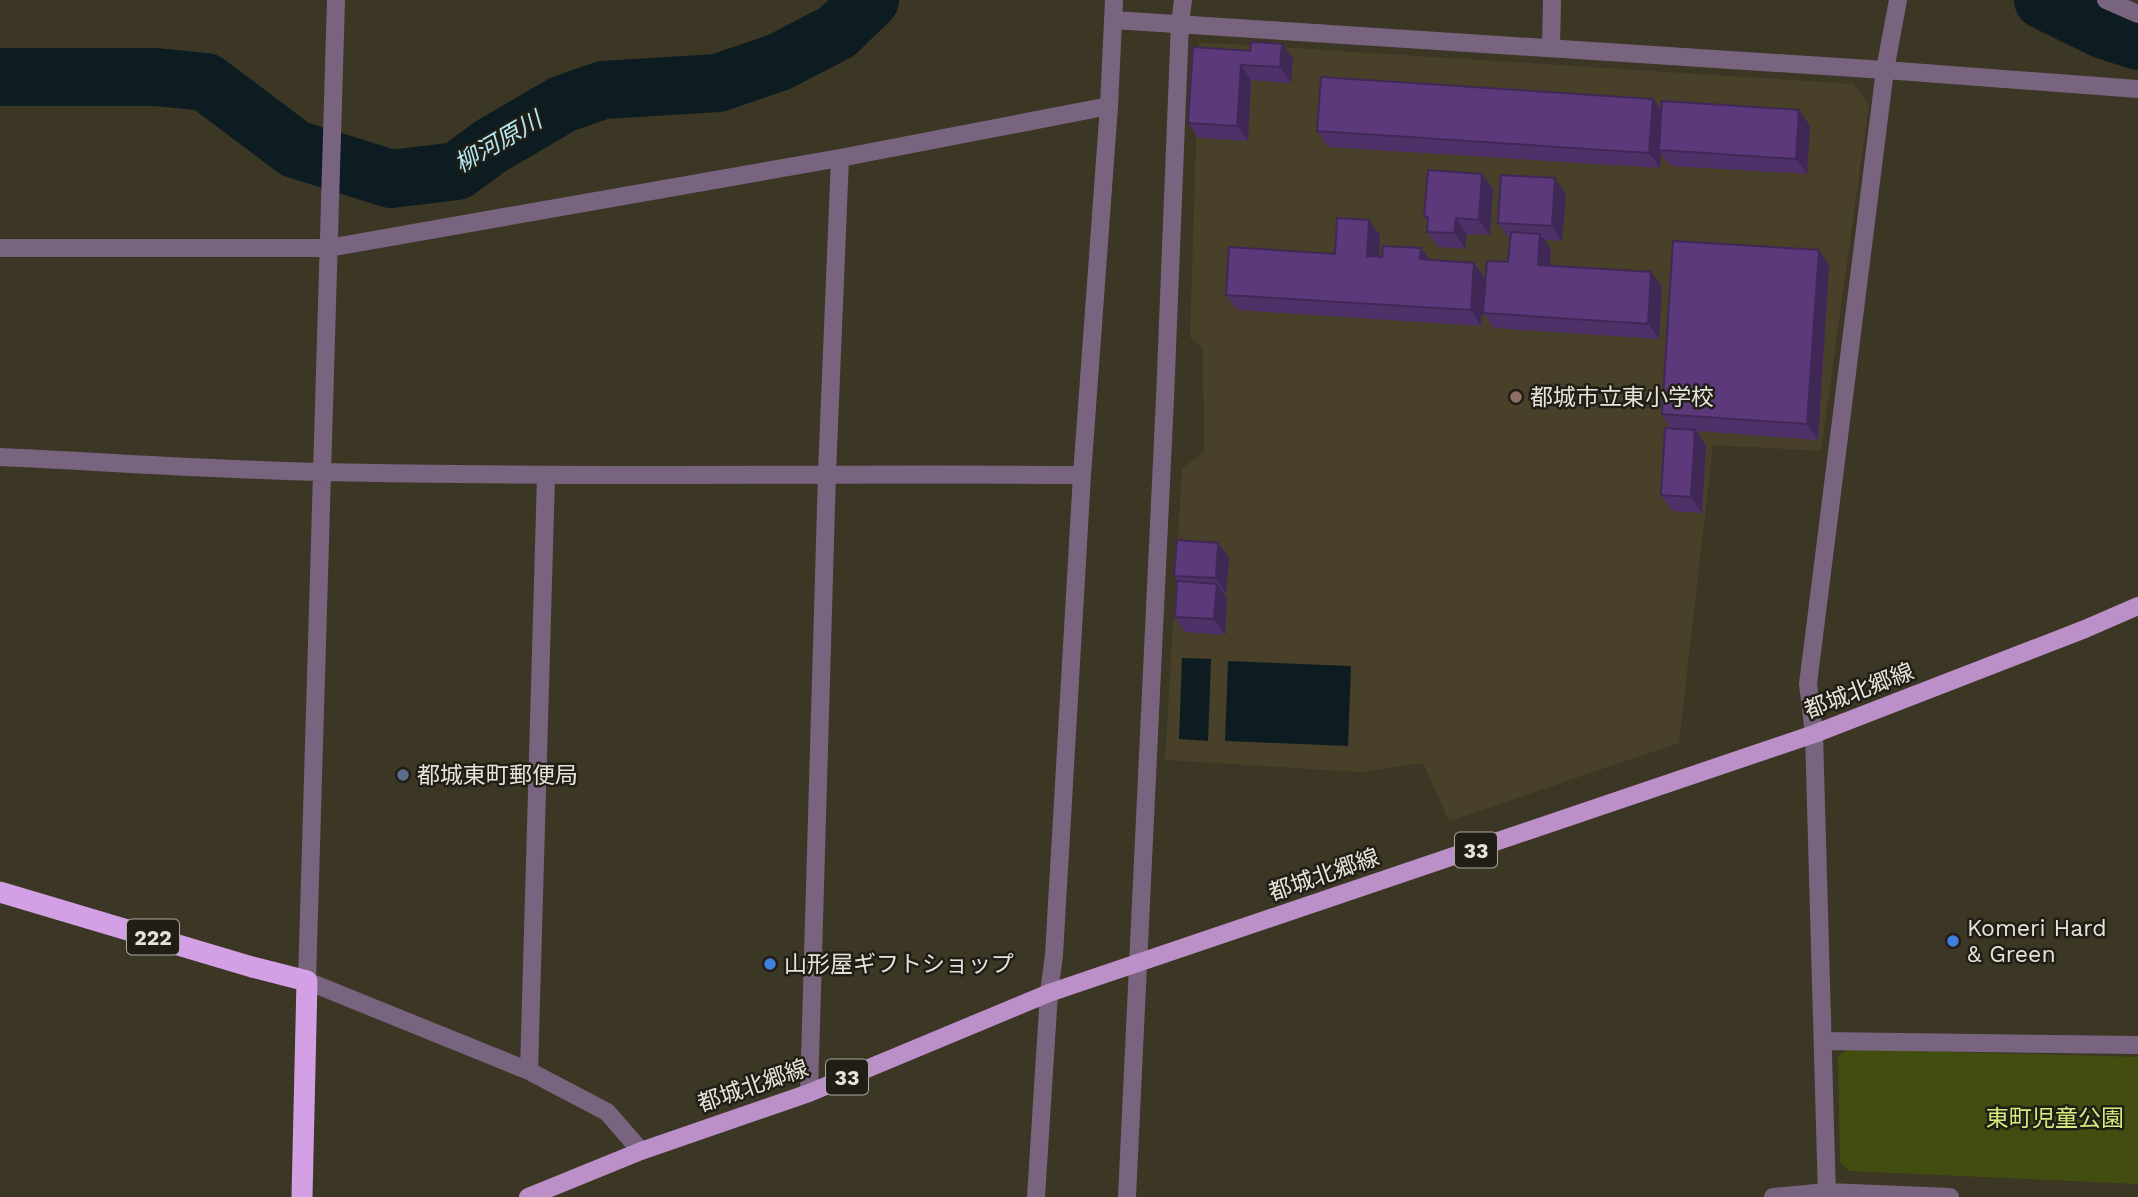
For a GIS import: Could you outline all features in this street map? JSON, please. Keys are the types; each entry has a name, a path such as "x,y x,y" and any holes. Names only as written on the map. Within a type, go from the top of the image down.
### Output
{"highway":[{"name":"222","path":"0,892 307,981"},
{"path":"302,1197 307,981"}],"main road":[{"name":"都城北郷線","path":"528,1197 641,1151 808,1093 1049,993 1814,734 2138,606"}],"street":[{"path":"336,0 307,981 529,1071 607,1112 641,1151"},
{"path":"1036,1197 1049,993 1054,955 1082,475 1109,106 1114,0"},
{"path":"1128,1197 1183,0"},
{"path":"1551,47 1552,0"},
{"path":"1827,1195 1814,734 1808,684 1885,70 1898,0"},
{"path":"2106,0 2138,13"},
{"path":"1114,20 1551,47 2138,89"},
{"path":"0,248 328,248 840,158 1109,106"},
{"path":"808,1093 827,473 840,158"},
{"path":"0,457 323,472 546,476 827,473 1082,475"},
{"path":"529,1071 546,476"},
{"path":"1823,1041 2138,1045"},
{"path":"1773,1197 1950,1197"}],"shaded area":[{"name":"都城市立東小学校","path":"1199,42 1853,84 1869,104 1821,451 1713,445 1679,743 1449,821 1423,763 1361,772 1165,760 1182,469 1204,452 1203,349 1190,337"},
{"path":"1182,658 1211,659 1208,741 1179,739"},
{"path":"1228,661 1351,666 1348,746 1225,741"}],"green space":[{"name":"東町児童公園","path":"1847,1049 2138,1057 2138,1184 1849,1171 1840,1162 1838,1057"}],"building":[{"path":"1251,42 1282,44 1280,67 1241,65 1237,126 1188,123 1193,47 1250,51"},
{"path":"1321,77 1653,99 1649,153 1317,131"},
{"path":"1662,101 1799,110 1796,159 1659,150"},
{"path":"1428,170 1482,174 1479,220 1456,218 1454,233 1427,232 1428,217 1424,217"},
{"path":"1501,175 1555,178 1552,226 1498,223"},
{"path":"1337,218 1369,220 1367,256 1382,257 1383,246 1421,248 1420,259 1474,263 1471,310 1226,295 1229,247 1335,254"},
{"path":"1511,232 1540,234 1538,265 1651,272 1648,324 1483,313 1487,261 1508,262"},
{"path":"1673,241 1819,250 1807,424 1662,414"},
{"path":"1665,428 1695,430 1691,497 1661,495"},
{"path":"1177,540 1218,543 1216,578 1174,576"},
{"path":"1177,581 1217,584 1214,619 1175,617"}],"waterway":[{"name":"柳河原川","path":"0,77 156,77 206,82 295,149 391,179 457,171 491,146 563,104 603,90 718,83 779,62 837,32 870,0"},
{"name":"柳河原川","path":"2043,0 2104,30 2138,41"}],"place":[{"name":"都城市立東小学校","path":"1516,397"},
{"name":"都城東町郵便局","path":"403,775"},
{"name":"Komeri Hard & Green","path":"1953,941"},
{"name":"山形屋ギフトショップ","path":"770,964"}]}
